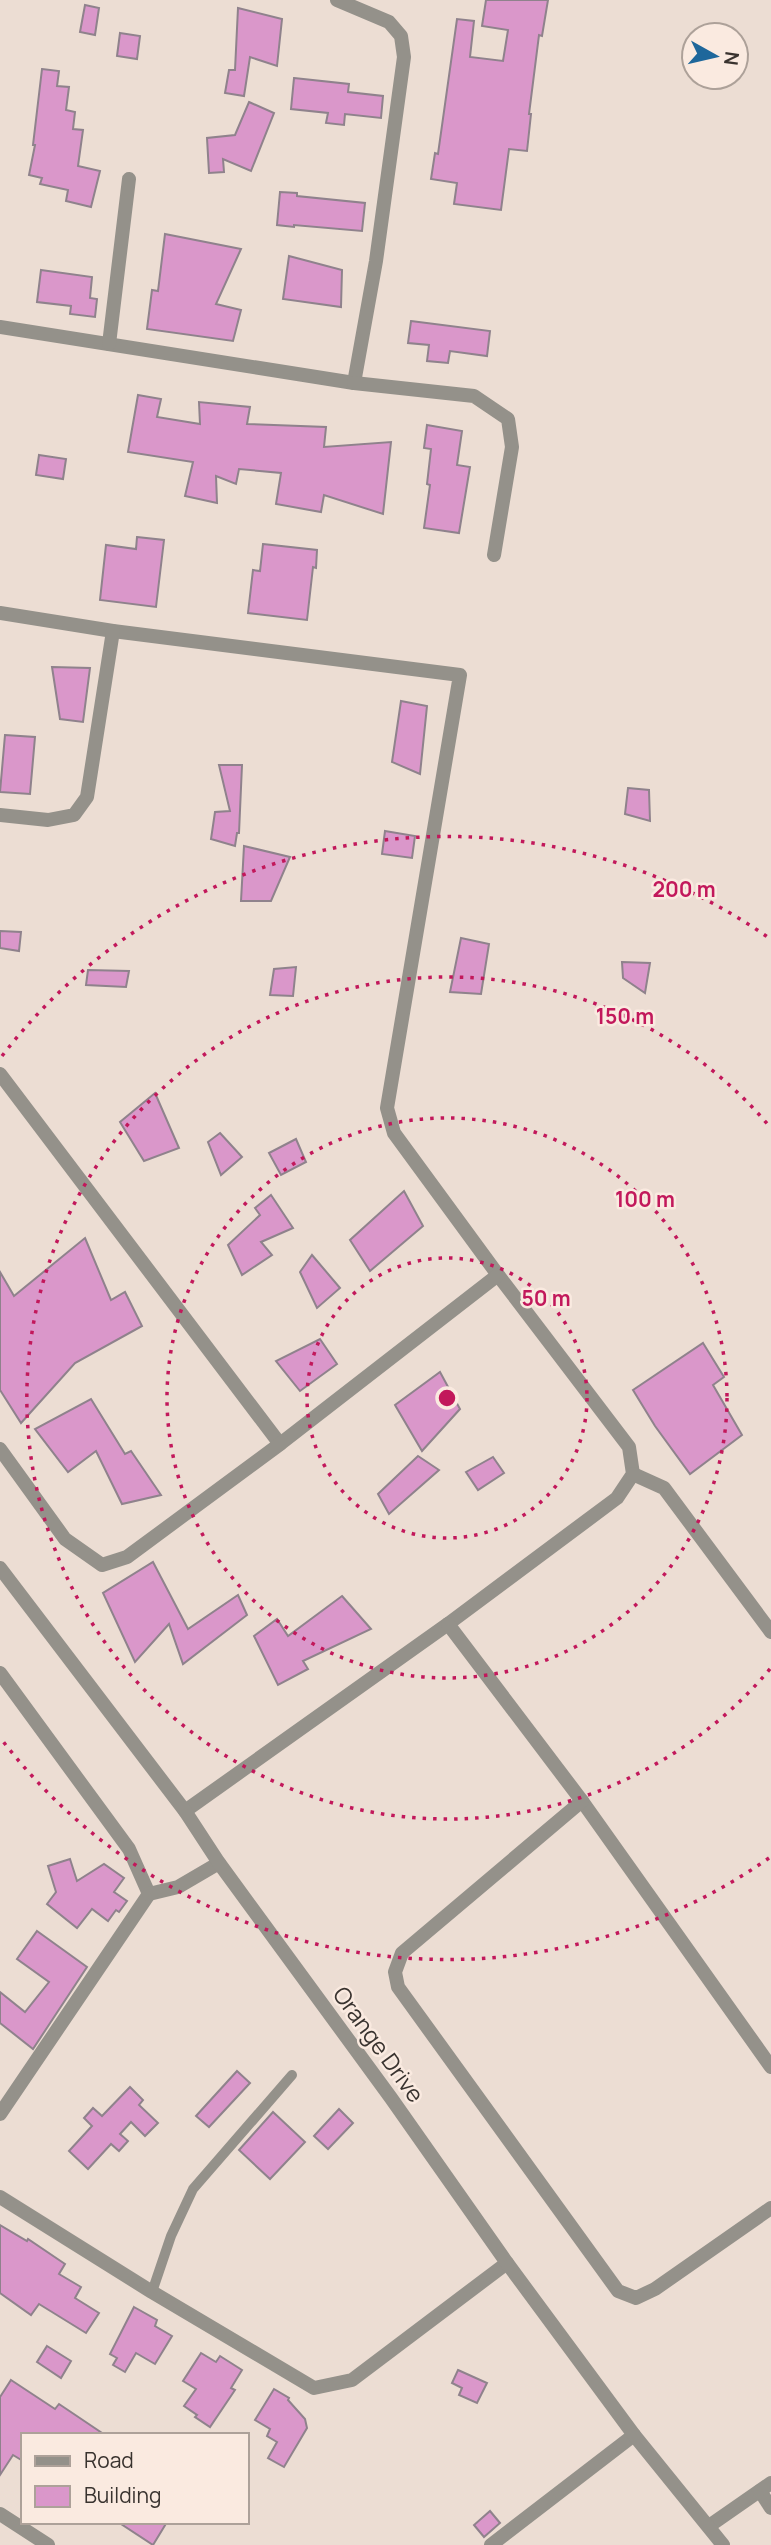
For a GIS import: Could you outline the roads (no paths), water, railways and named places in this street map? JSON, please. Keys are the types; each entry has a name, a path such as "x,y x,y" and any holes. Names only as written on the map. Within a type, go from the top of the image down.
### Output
{"street":[{"path":"337,0 389,22 401,36 404,57 376,261 354,383"},
{"path":"109,344 129,179"},
{"path":"0,327 354,383 474,396 509,419 512,447 494,555"},
{"path":"0,613 113,631 460,675 387,1108 394,1133 629,1447 633,1474 617,1499 448,1624 185,1811"},
{"path":"0,815 48,820 74,815 87,797 113,631"},
{"path":"0,1074 280,1444"},
{"path":"0,1449 65,1539 102,1565 127,1557 280,1444 498,1275"},
{"path":"633,1474 664,1488 771,1632"},
{"name":"Orange Drive","path":"0,1568 185,1811 219,1863 634,2435 723,2545"},
{"path":"448,1624 582,1801 771,2067"},
{"path":"0,1673 129,1849 149,1894"},
{"path":"582,1801 402,1953 395,1972 398,1987 618,2291 636,2298 655,2289 771,2208"},
{"path":"0,2114 149,1894 178,1887 219,1863"},
{"path":"0,2197 152,2292 314,2388 352,2380 507,2263"},
{"path":"491,2545 634,2435"},
{"path":"709,2526 766,2487 771,2508"},
{"path":"0,2514 48,2545"}],"lane":[{"path":"152,2292 171,2236 193,2189 292,2076"}]}
